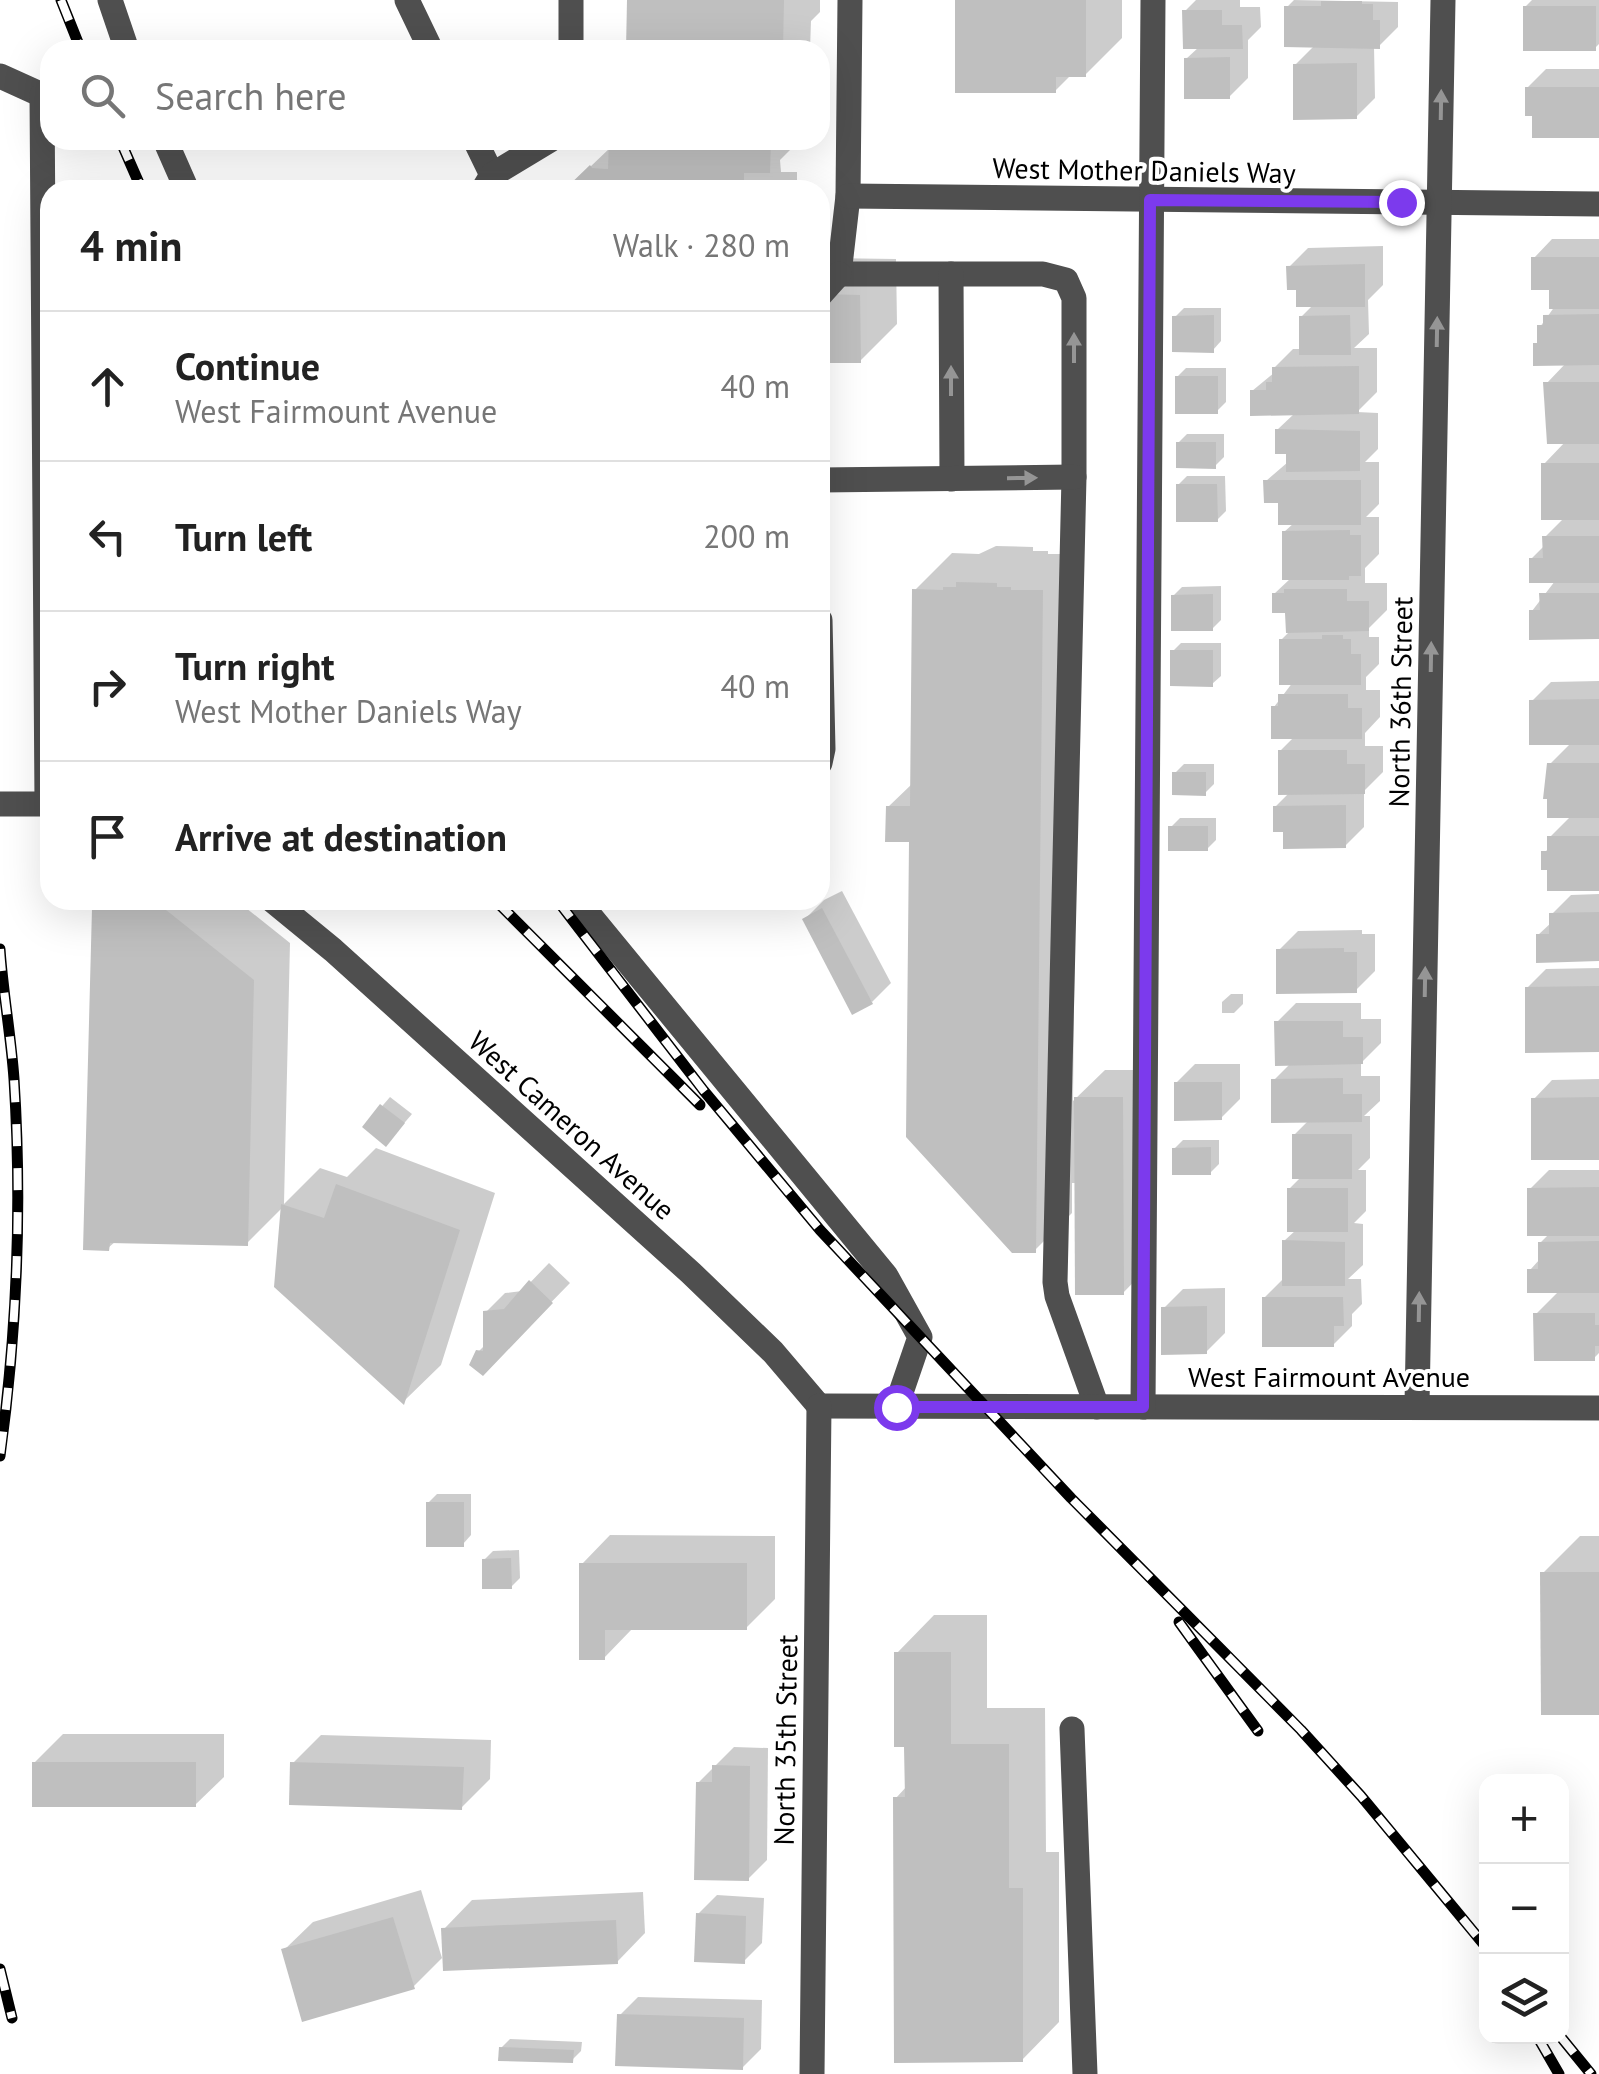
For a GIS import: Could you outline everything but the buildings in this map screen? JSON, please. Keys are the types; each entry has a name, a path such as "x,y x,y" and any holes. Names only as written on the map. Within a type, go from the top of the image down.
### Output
{"street":[{"path":"110,0 124,40"},
{"path":"407,0 426,40"},
{"path":"570,40 571,0"},
{"path":"830,284 839,274 848,196 850,0"},
{"path":"1143,1407 1153,0"},
{"name":"North 36th Street","path":"1417,1405 1443,0"},
{"path":"0,76 40,91"},
{"path":"46,150 46,180"},
{"path":"169,150 183,180"},
{"path":"477,150 486,180"},
{"path":"491,180 535,150"},
{"name":"West Mother Daniels Way","path":"848,196 1599,204"},
{"path":"839,274 1042,274 1066,280 1072,289 1074,477 1055,1282 1056,1296 1097,1407"},
{"path":"951,274 952,479"},
{"path":"830,480 1074,477"},
{"path":"0,804 40,804"},
{"name":"West Cameron Avenue","path":"284,910 347,962 690,1273 773,1352 820,1406"},
{"path":"585,910 886,1276 920,1337 896,1407"},
{"name":"West Fairmount Avenue","path":"820,1406 1599,1408"},
{"name":"North 35th Street","path":"812,2074 820,1406"},
{"path":"1072,1729 1085,2074"}],"railway":[{"path":"61,0 77,40"},
{"path":"124,150 138,180"},
{"path":"505,910 700,1105"},
{"path":"565,910 704,1091 820,1230 1071,1498 1301,1730 1479,1939"},
{"path":"0,949 14,1079 18,1173 14,1315 0,1456"},
{"path":"1179,1622 1258,1731"},
{"path":"0,1969 12,2018"},
{"path":"1542,2044 1559,2074"},
{"path":"1567,2044 1591,2074"}],"route":[{"path":"896,1407 1143,1407 1150,200 1401,202"}]}
